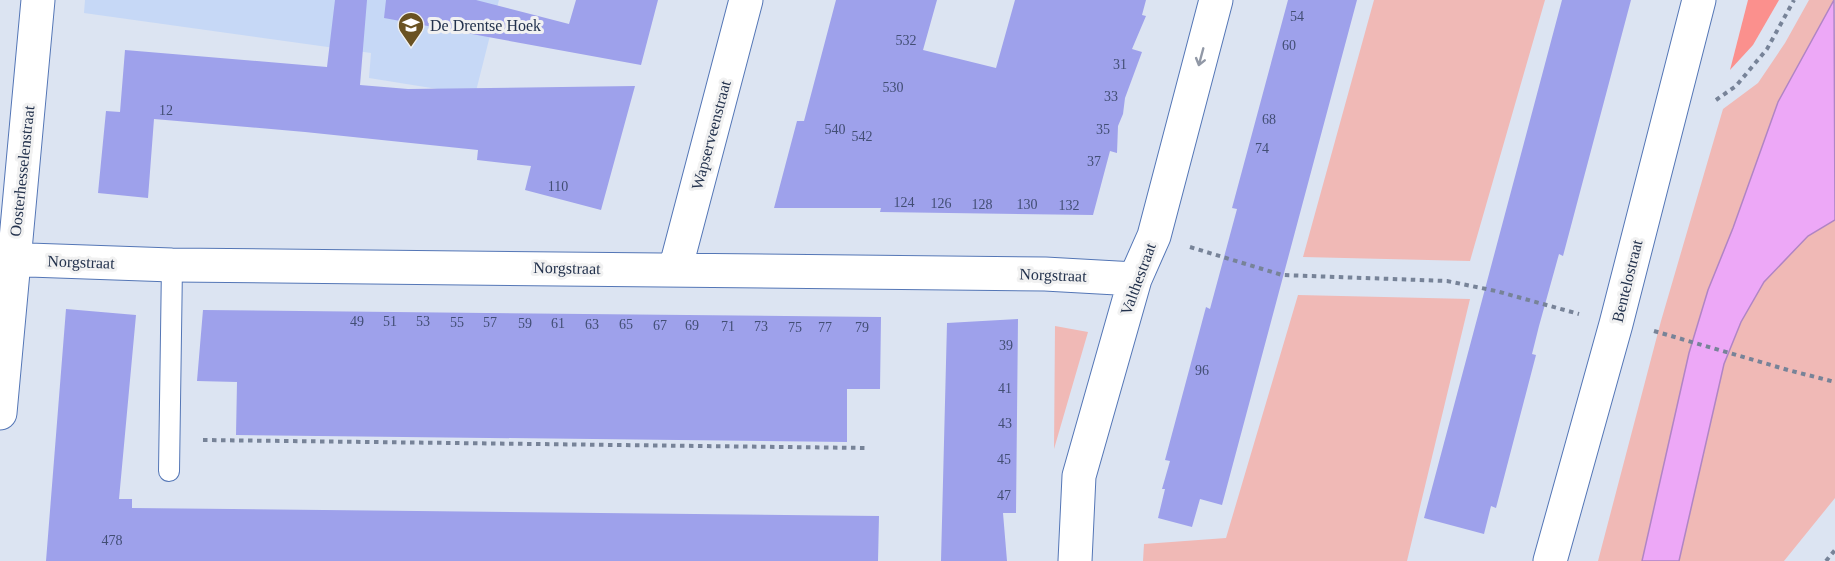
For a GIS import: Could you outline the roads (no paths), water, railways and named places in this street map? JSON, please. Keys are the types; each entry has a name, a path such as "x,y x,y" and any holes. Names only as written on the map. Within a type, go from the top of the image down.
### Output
{"street":[{"name":"Oosterhesselenstraat","path":"0,413 6,260 38,0"},
{"name":"Wapserveenstraat","path":"675,270 746,0"},
{"name":"Valthestraat","path":"1075,561 1079,476 1135,279 1154,236 1216,0"},
{"name":"Bentelostraat","path":"1550,561 1616,324 1699,0"},
{"name":"Norgstraat","path":"6,260 1045,274 1135,279"}],"lane":[{"path":"169,471 172,264"}],"place":[{"name":"De Drentse Hoek","path":"411,48"}]}
